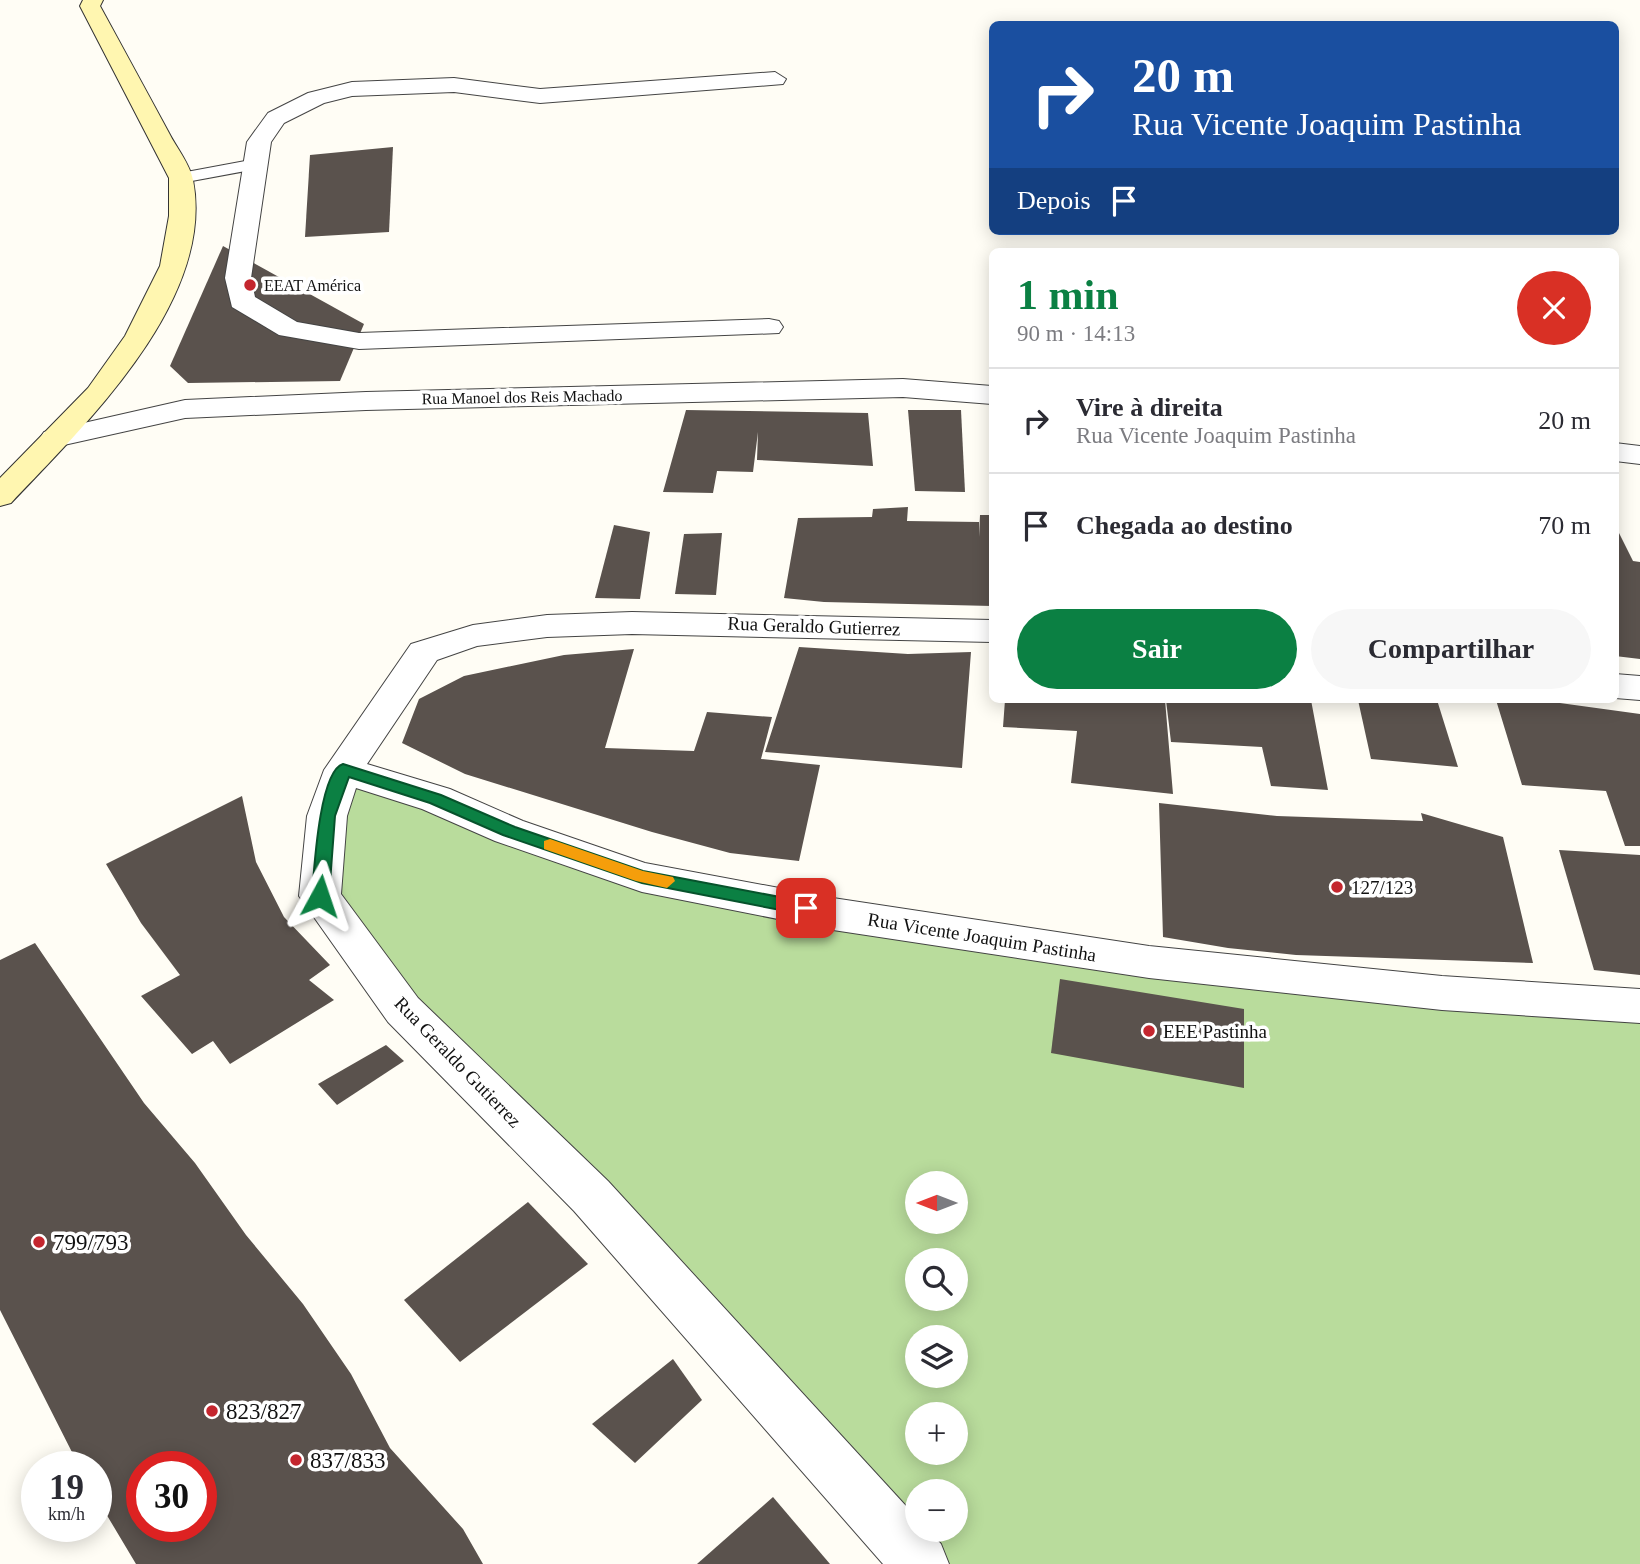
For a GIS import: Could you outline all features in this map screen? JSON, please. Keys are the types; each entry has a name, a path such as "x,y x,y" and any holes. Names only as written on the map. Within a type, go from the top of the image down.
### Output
{"main road":[{"path":"0,496 98,394 139,337 173,266 183,216 181,178 104,35 90,6 93,0"}],"street":[{"path":"769,327 359,341 289,329 242,301 239,278 259,142 276,118 316,98 352,89 454,85 540,96 775,79"},
{"name":"Rua Manoel dos Reis Machado","path":"55,438 185,409 366,401 903,388 989,395"},
{"path":"1619,452 1640,455"},
{"name":"Rua Geraldo Gutierrez","path":"921,1564 591,1196 404,1010 320,896 327,816 343,770 424,652 473,636 547,626 632,622 989,631"},
{"path":"1619,686 1640,688"},
{"name":"Rua Vicente Joaquim Pastinha","path":"343,770 436,799 509,831 642,877 833,914 1149,962 1442,993 1640,1006"}],"lane":[{"path":"181,178 256,164"}],"green space":[{"path":"343,770 642,877 1640,1015 1640,1564 917,1564 320,896"}],"building":[{"path":"393,147 389,232 305,237 310,155"},
{"name":"EEAT América","path":"223,246 364,324 340,381 188,383 170,366"},
{"path":"686,410 868,413 873,466 757,460 758,432 753,472 717,471 713,493 663,492"},
{"path":"908,410 961,410 965,492 915,491"},
{"path":"908,507 907,521 979,522 979,537 980,515 989,515 989,606 824,602 784,598 798,518 872,517 873,509"},
{"path":"614,525 650,532 640,599 595,598"},
{"path":"722,533 716,595 675,594 684,534"},
{"path":"1619,533 1633,561 1640,562 1640,659 1619,656"},
{"path":"799,647 908,654 971,652 962,768 765,752"},
{"path":"634,649 605,748 694,751 707,712 772,717 761,759 820,765 799,861 730,853 652,832 465,774 402,743 419,699 464,676 564,655"},
{"path":"1005,703 1165,703 1173,794 1071,783 1077,731 1003,727"},
{"path":"1166,703 1312,703 1328,790 1271,786 1262,747 1171,742"},
{"path":"1359,703 1438,703 1458,767 1371,759"},
{"path":"1497,703 1560,703 1640,714 1640,846 1625,846 1606,791 1522,785"},
{"path":"242,796 256,862 284,917 330,965 309,980 334,1000 230,1064 213,1041 192,1054 141,996 180,975 141,923 106,864"},
{"path":"1159,803 1277,816 1423,821 1421,813 1503,837 1533,963 1296,955 1228,948 1163,937"},
{"path":"1559,850 1640,855 1640,975 1594,970"},
{"path":"35,943 144,1103 195,1163 246,1235 303,1304 351,1374 390,1448 463,1529 483,1564 136,1564 112,1524 112,1451 71,1451 0,1310 0,960"},
{"name":"EEE Pastinha","path":"1060,979 1244,1009 1244,1088 1051,1053"},
{"path":"386,1045 404,1061 337,1105 318,1084"},
{"path":"528,1202 588,1264 460,1362 404,1300"},
{"path":"673,1359 702,1400 635,1463 592,1424"},
{"path":"773,1497 830,1564 697,1564"}],"slow traffic":[{"path":"550,845 642,877 667,881"}],"place":[{"name":"EEAT América","path":"250,285"},
{"name":"127/123","path":"1337,887"},
{"name":"EEE Pastinha","path":"1149,1031"},
{"name":"799/793","path":"39,1242"},
{"name":"823/827","path":"212,1411"},
{"name":"837/833","path":"296,1460"}],"route":[{"path":"320,896 327,816 343,770 436,799 509,831 642,877 806,908"}]}
